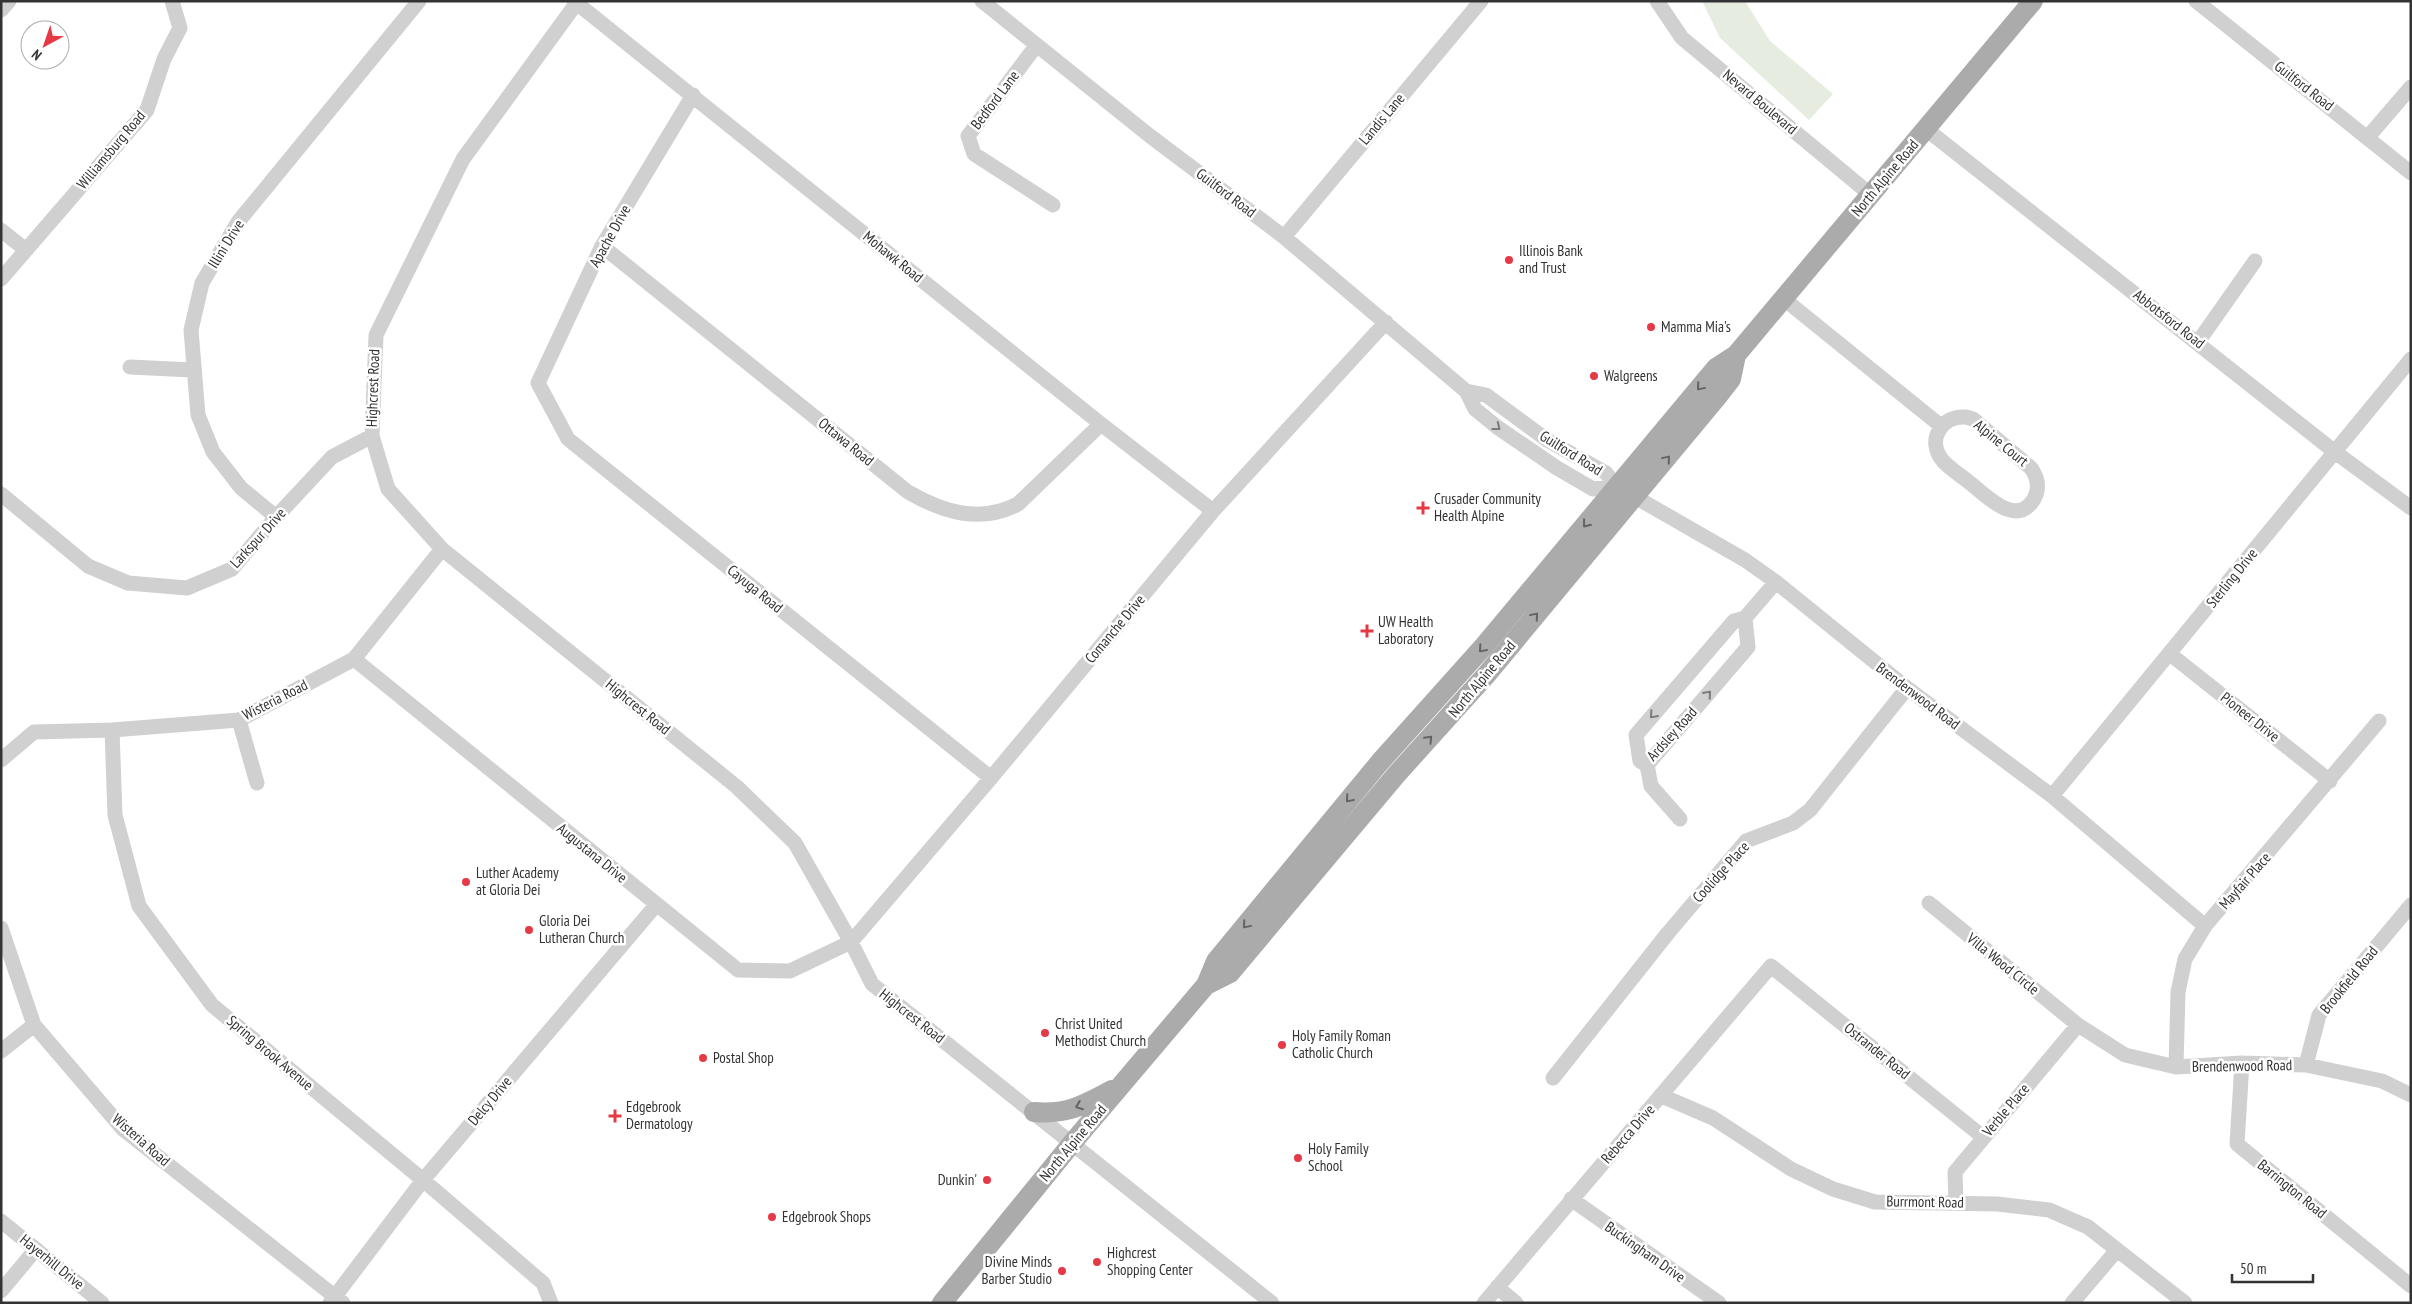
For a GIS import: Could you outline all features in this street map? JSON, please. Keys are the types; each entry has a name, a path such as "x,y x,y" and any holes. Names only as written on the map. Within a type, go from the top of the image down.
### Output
{"main road":[{"name":"North Alpine Road","path":"942,1303 1073,1142 1206,985 1216,961 1297,860 1380,762 1484,646 1716,368 1736,355 1784,299 2033,1"},
{"name":"North Alpine Road","path":"1206,985 1230,973 1396,775 1474,688 1726,385 1730,379 1736,355"},
{"path":"1034,1112 1055,1114 1069,1110 1121,1086"}],"street":[{"path":"1,10 9,1"},
{"name":"Williamsburg Road","path":"1,279 147,110 164,58 180,28 172,1"},
{"name":"Illini Drive","path":"276,517 241,488 213,452 198,415 192,370 191,330 202,283 238,222 419,1"},
{"name":"Guilford Road","path":"982,1 1036,46 1284,237 1466,391 1486,395 1547,440 1606,474 1616,486"},
{"name":"Landis Lane","path":"1284,237 1481,1"},
{"name":"Nevard Boulevard","path":"1658,1 1682,38 1871,195"},
{"name":"Guilford Road","path":"2196,1 2411,173"},
{"name":"Mohawk Road","path":"576,2 1101,424 1213,511"},
{"name":"Highcrest Road","path":"576,2 463,158 376,334 372,436 388,489 442,549 737,787 795,843 851,942 872,984 1073,1142 1272,1303"},
{"name":"Bedford Lane","path":"1036,46 968,136 974,154 1054,205"},
{"path":"2368,137 2411,87"},
{"name":"Apache Drive","path":"538,384 602,246 693,95"},
{"name":"Abbotsford Road","path":"1926,129 2335,452 2411,508"},
{"path":"1,230 26,250"},
{"name":"Ottawa Road","path":"602,246 908,492 933,505 962,514 977,515 1005,511 1018,504 1101,424"},
{"path":"2198,342 2255,261"},
{"path":"1784,299 1941,426"},
{"name":"Comanche Drive","path":"851,942 991,778 1213,511 1386,322"},
{"name":"Sterling Drive","path":"2052,796 2411,359"},
{"path":"130,367 192,370"},
{"name":"Cayuga Road","path":"538,384 568,439 991,778"},
{"name":"Alpine Court","path":"1956,417 1973,419 2031,468 2036,475 2038,488 2029,505 2017,511 2002,508 1943,461 1937,446 1938,431 1941,426 1956,417"},
{"name":"Larkspur Drive","path":"4,503 88,566 128,583 187,588 232,569 276,517 332,457 372,436"},
{"name":"Brendenwood Road","path":"1616,486 1745,560 1776,582 1907,688 2052,796 2206,926"},
{"name":"Wisteria Road","path":"1,760 34,732 112,730 239,720 354,659 442,549"},
{"name":"Ardsley Road","path":"1745,618 1748,647 1647,765 1640,761 1636,735 1734,620 1745,618 1776,582"},
{"name":"Pioneer Drive","path":"2170,654 2330,781"},
{"name":"Augustana Drive","path":"354,659 738,970 790,972 851,942"},
{"name":"Coolidge Place","path":"1553,1078 1668,933 1746,841 1793,823 1810,810 1907,688"},
{"path":"239,720 257,783"},
{"name":"Mayfair Place","path":"2176,1067 2178,992 2185,959 2206,926 2379,722"},
{"name":"Spring Brook Avenue","path":"112,730 114,815 139,906 212,1005 424,1180 543,1283 551,1303"},
{"path":"1647,765 1651,786 1680,819"},
{"name":"Villa Wood Circle","path":"1929,903 2078,1025"},
{"name":"Delcy Drive","path":"336,1301 424,1180 656,905"},
{"name":"Brookfield Road","path":"2306,1065 2319,1015 2411,905"},
{"name":"Wisteria Road","path":"2,932 34,1025 123,1129 336,1301"},
{"name":"Rebecca Drive","path":"1484,1303 1771,966"},
{"name":"Ostrander Road","path":"1771,966 1983,1137"},
{"path":"1,1051 34,1025"},
{"name":"Brendenwood Road","path":"2078,1025 2125,1055 2176,1067 2242,1063 2306,1065 2382,1081 2411,1095"},
{"name":"Verble Place","path":"1956,1202 1955,1172 2078,1025"},
{"name":"Barrington Road","path":"2242,1063 2237,1144 2411,1286"},
{"name":"Burrmont Road","path":"1662,1096 1713,1118 1791,1169 1833,1189 1874,1202 1956,1202 1997,1204 2049,1210 2088,1227 2185,1303"},
{"name":"Buckingham Drive","path":"1571,1199 1719,1303"},
{"name":"Hayerhill Drive","path":"1,1221 102,1303"},
{"path":"1,1291 36,1249"},
{"path":"2072,1303 2117,1250"},
{"path":"1497,1287 1516,1303"}],"shaded area":[{"path":"1702,1 1745,1 1770,41 1833,94 1809,120 1720,38"}],"place":[{"name":"Illinois Bank and Trust","path":"1509,260"},
{"name":"Mamma Mia's","path":"1651,327"},
{"name":"Walgreens","path":"1594,376"},
{"name":"Crusader Community Health Alpine","path":"1423,508"},
{"name":"UW Health Laboratory","path":"1367,631"},
{"name":"Luther Academy at Gloria Dei","path":"466,882"},
{"name":"Gloria Dei Lutheran Church","path":"529,930"},
{"name":"Christ United Methodist Church","path":"1045,1033"},
{"name":"Holy Family Roman Catholic Church","path":"1282,1045"},
{"name":"Postal Shop","path":"703,1058"},
{"name":"Edgebrook Dermatology","path":"615,1116"},
{"name":"Holy Family School","path":"1298,1158"},
{"name":"Dunkin'","path":"987,1180"},
{"name":"Edgebrook Shops","path":"772,1217"},
{"name":"Highcrest Shopping Center","path":"1097,1262"},
{"name":"Divine Minds Barber Studio","path":"1062,1271"}]}
